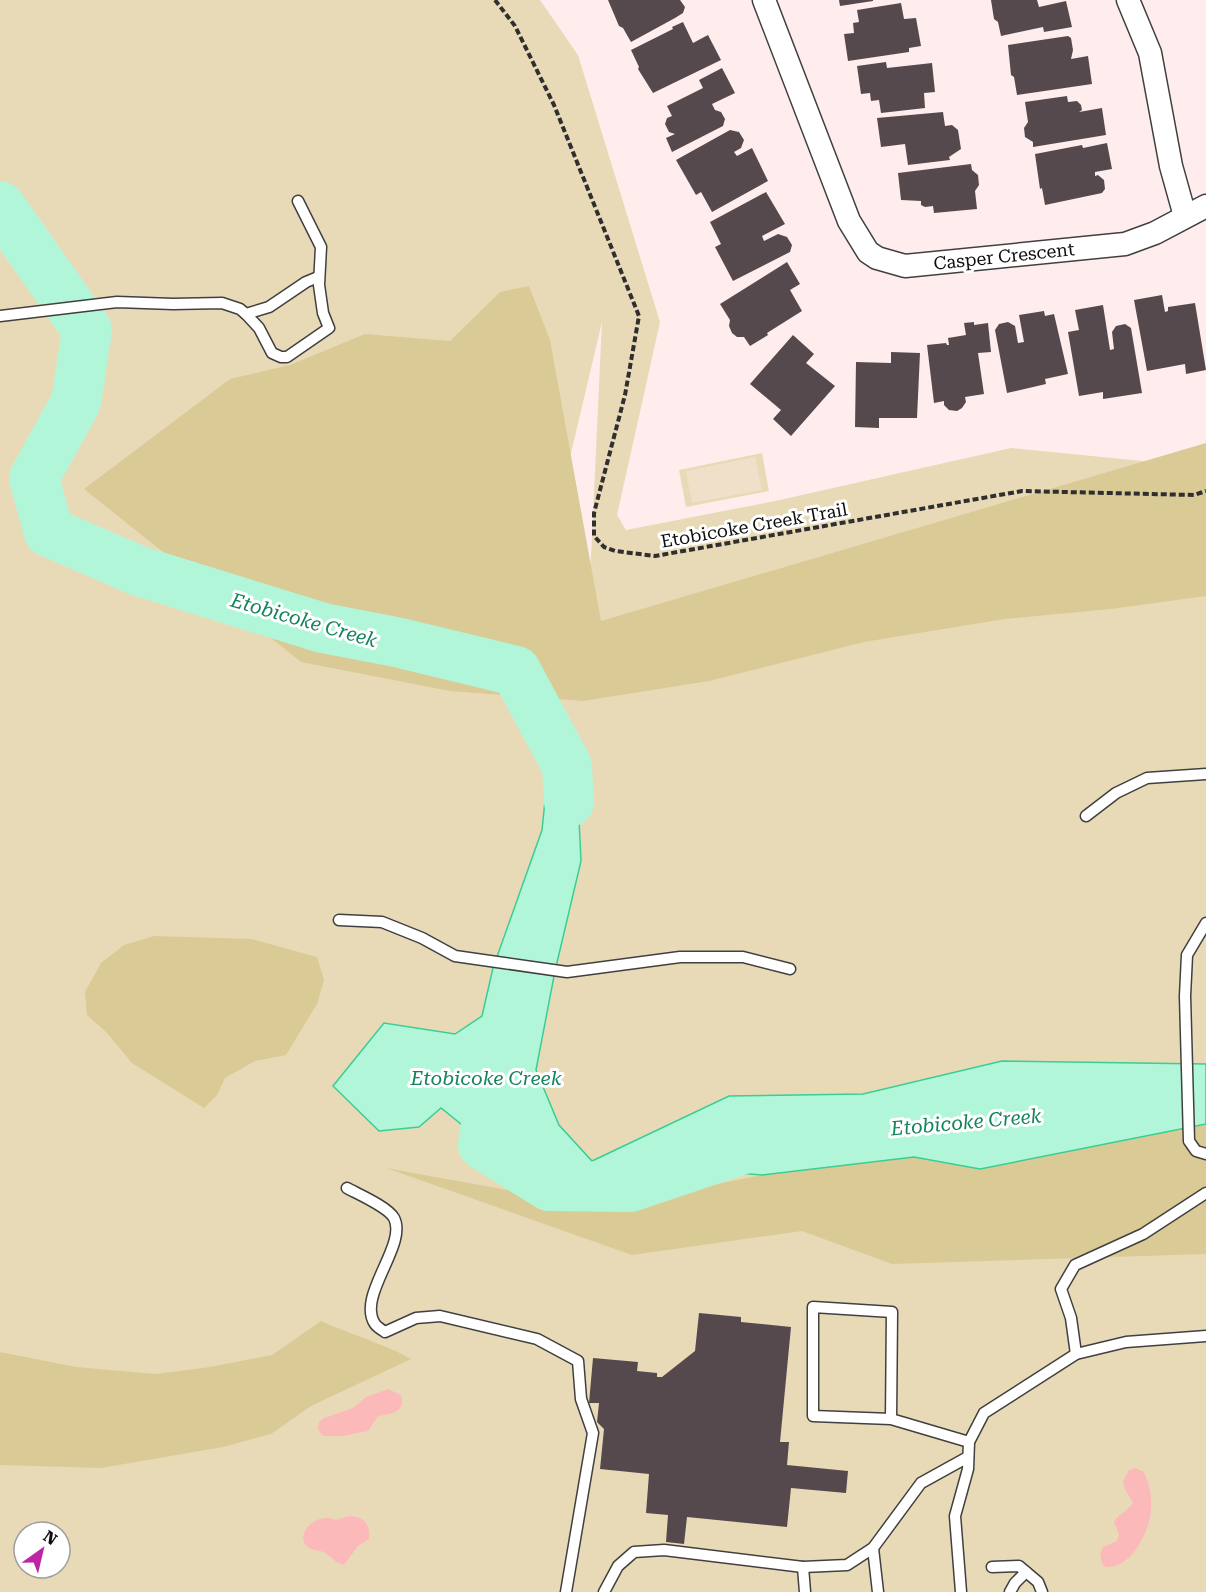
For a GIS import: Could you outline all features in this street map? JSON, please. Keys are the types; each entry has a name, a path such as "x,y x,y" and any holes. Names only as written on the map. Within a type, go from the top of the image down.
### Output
{"street":[{"name":"Casper Crescent","path":"764,0 849,221 868,252 877,258 905,266 1125,244 1155,233 1206,206"},
{"path":"1128,0 1150,53 1161,102 1171,166 1185,216"}],"lane":[{"path":"0,316 117,302 222,303 240,309 246,314 259,328 272,353 281,357 292,354 329,328 323,313 318,276 321,247 298,201"},
{"path":"246,314 269,307 318,276"},
{"path":"1086,816 1116,793 1147,778 1206,774"},
{"path":"339,920 382,922 422,938 455,956 567,972 680,957 743,957 790,969"},
{"path":"1206,923 1187,955 1185,996 1189,1141 1196,1151 1206,1154"},
{"path":"347,1188 394,1216 397,1232 374,1294 370,1312 375,1325 385,1332 416,1318 440,1316 537,1339 578,1361 581,1399 593,1433 566,1592"},
{"path":"1076,1354 1071,1318 1061,1289 1075,1265 1143,1234 1206,1193"},
{"path":"891,1419 892,1312 813,1307 813,1416 891,1419 969,1442"},
{"path":"961,1592 955,1516 968,1469 969,1442 984,1413 1076,1354 1126,1342 1206,1336"},
{"path":"604,1592 618,1566 634,1552 664,1550 803,1567 847,1565 873,1548 921,1483 968,1457"},
{"path":"873,1548 878,1592"},
{"path":"992,1567 1019,1566 1038,1582 1042,1592"},
{"path":"803,1567 805,1592"},
{"path":"1010,1592 1026,1572"}],"path":[{"name":"Etobicoke Creek Trail","path":"495,0 515,26 554,105 639,316 624,395 594,513 594,536 604,547 615,551 655,556 1022,491 1194,495 1206,491"}],"shaded area":[{"path":"0,0 540,0 578,55 660,322 617,515 626,530 775,501 1011,448 1163,463 1206,451 1206,1592 0,1592","holes":["602,322 591,557 584,607 547,555"]},
{"path":"529,286 550,340 601,621 1206,443 1206,596 1111,609 1005,619 864,642 709,681 583,701 450,691 301,662 84,489 230,379 290,365 365,334 450,341 500,292"},
{"path":"762,453 769,491 686,507 679,470"},
{"path":"755,457 762,490 692,503 686,471"},
{"path":"154,936 251,939 317,957 324,980 317,1004 286,1055 255,1061 225,1078 217,1095 204,1108 132,1063 107,1033 87,1015 85,992 101,963 124,945"},
{"path":"1206,1124 1206,1254 892,1264 802,1231 632,1255 386,1168 602,1207 762,1175 914,1157 980,1168"},
{"path":"321,1321 411,1359 311,1406 271,1434 223,1447 101,1468 0,1465 0,1352 76,1367 156,1374 210,1367 272,1355"}],"sand":[{"path":"388,1389 401,1395 400,1409 378,1416 368,1431 343,1436 323,1436 318,1429 319,1422 324,1418 353,1408 366,1397"},
{"path":"1135,1468 1144,1472 1148,1482 1151,1503 1149,1524 1140,1543 1125,1561 1106,1567 1102,1564 1100,1554 1103,1547 1117,1541 1119,1535 1114,1522 1133,1503 1123,1481 1129,1470"},
{"path":"349,1516 365,1522 369,1530 369,1539 358,1546 344,1565 305,1544 304,1532 314,1522 320,1519 335,1520"}],"water":[{"name":"Etobicoke Creek","path":"553,723 578,798 581,861 555,971 536,1070 559,1125 592,1161 729,1096 863,1094 1002,1061 1206,1064 1206,1124 980,1169 914,1157 762,1175 674,1168 565,1185 517,1169 441,1108 419,1127 379,1131 333,1086 384,1023 455,1034 482,1016 493,968 542,830"}],"building":[{"path":"608,0 680,0 685,7 683,13 631,42 623,28 619,26"},
{"path":"839,0 873,0 873,1 840,6"},
{"path":"991,0 1037,0 1039,7 1066,1 1072,27 1044,32 1043,27 1001,36 998,22 994,19"},
{"path":"901,3 904,19 916,18 921,46 909,48 909,52 848,61 844,34 854,33 853,23 859,22 857,10"},
{"path":"683,22 693,43 708,35 721,60 653,93 638,69 631,50"},
{"path":"1068,36 1071,38 1073,50 1071,59 1088,56 1092,84 1017,95 1014,77 1011,75 1008,45"},
{"path":"886,62 887,68 932,63 935,92 924,93 925,108 881,113 879,100 871,101 870,93 861,94 857,66"},
{"path":"722,68 735,93 712,104 725,119 723,126 672,152 666,138 675,134 669,132 665,124 667,118 672,116 667,106 703,88 699,80"},
{"path":"1067,96 1068,102 1077,101 1081,105 1082,110 1079,112 1102,108 1106,135 1033,147 1033,142 1025,137 1024,128 1028,122 1025,102"},
{"path":"943,112 945,126 952,125 958,130 961,149 949,157 950,160 908,165 905,144 881,147 877,118"},
{"path":"730,130 739,132 744,140 741,148 734,152 737,156 752,148 768,181 712,212 701,192 696,195 676,160"},
{"path":"1107,143 1112,169 1095,172 1095,176 1098,175 1104,180 1105,189 1102,193 1045,205 1042,188 1040,189 1035,154"},
{"path":"971,164 972,170 978,175 979,185 975,191 977,209 934,213 933,206 925,207 921,205 921,201 901,200 898,173"},
{"path":"766,192 785,224 762,236 764,241 778,234 787,237 792,245 790,252 733,281 715,247 721,244 710,222"},
{"path":"787,262 800,284 790,290 802,311 750,346 744,337 737,337 732,333 729,326 730,320 720,304"},
{"path":"1162,295 1165,312 1168,311 1168,307 1195,303 1206,370 1186,374 1185,364 1147,371 1134,300"},
{"path":"1103,305 1110,350 1114,349 1112,332 1116,326 1125,324 1131,328 1142,393 1103,399 1103,392 1079,396 1068,332 1079,330 1075,310"},
{"path":"1044,311 1045,316 1054,314 1068,374 1045,379 1046,384 1007,393 995,330 999,324 1008,322 1015,326 1018,343 1024,342 1019,315"},
{"path":"974,322 974,325 988,323 991,352 978,353 984,394 965,397 966,402 962,408 957,411 949,410 944,405 944,401 934,403 927,345 946,343 949,345 948,338 966,335 964,323"},
{"path":"793,335 814,354 806,363 835,386 791,436 773,419 781,410 750,384"},
{"path":"891,352 920,353 917,418 879,418 879,428 855,427 856,362 891,363"},
{"path":"699,1313 741,1317 741,1322 791,1327 780,1442 789,1442 787,1465 848,1471 846,1493 791,1488 787,1527 687,1517 684,1544 666,1542 668,1515 646,1513 649,1474 600,1469 604,1429 597,1422 599,1403 589,1403 593,1358 638,1362 637,1371 657,1373 657,1377 662,1377 695,1351"}],"waterway":[{"name":"Etobicoke Creek","path":"0,206 87,330 76,402 34,478 49,532 139,571 323,628 396,642 516,671 567,766 569,802"},
{"name":"Etobicoke Creek","path":"494,1075 483,1145 549,1186 630,1187 749,1147"}]}
